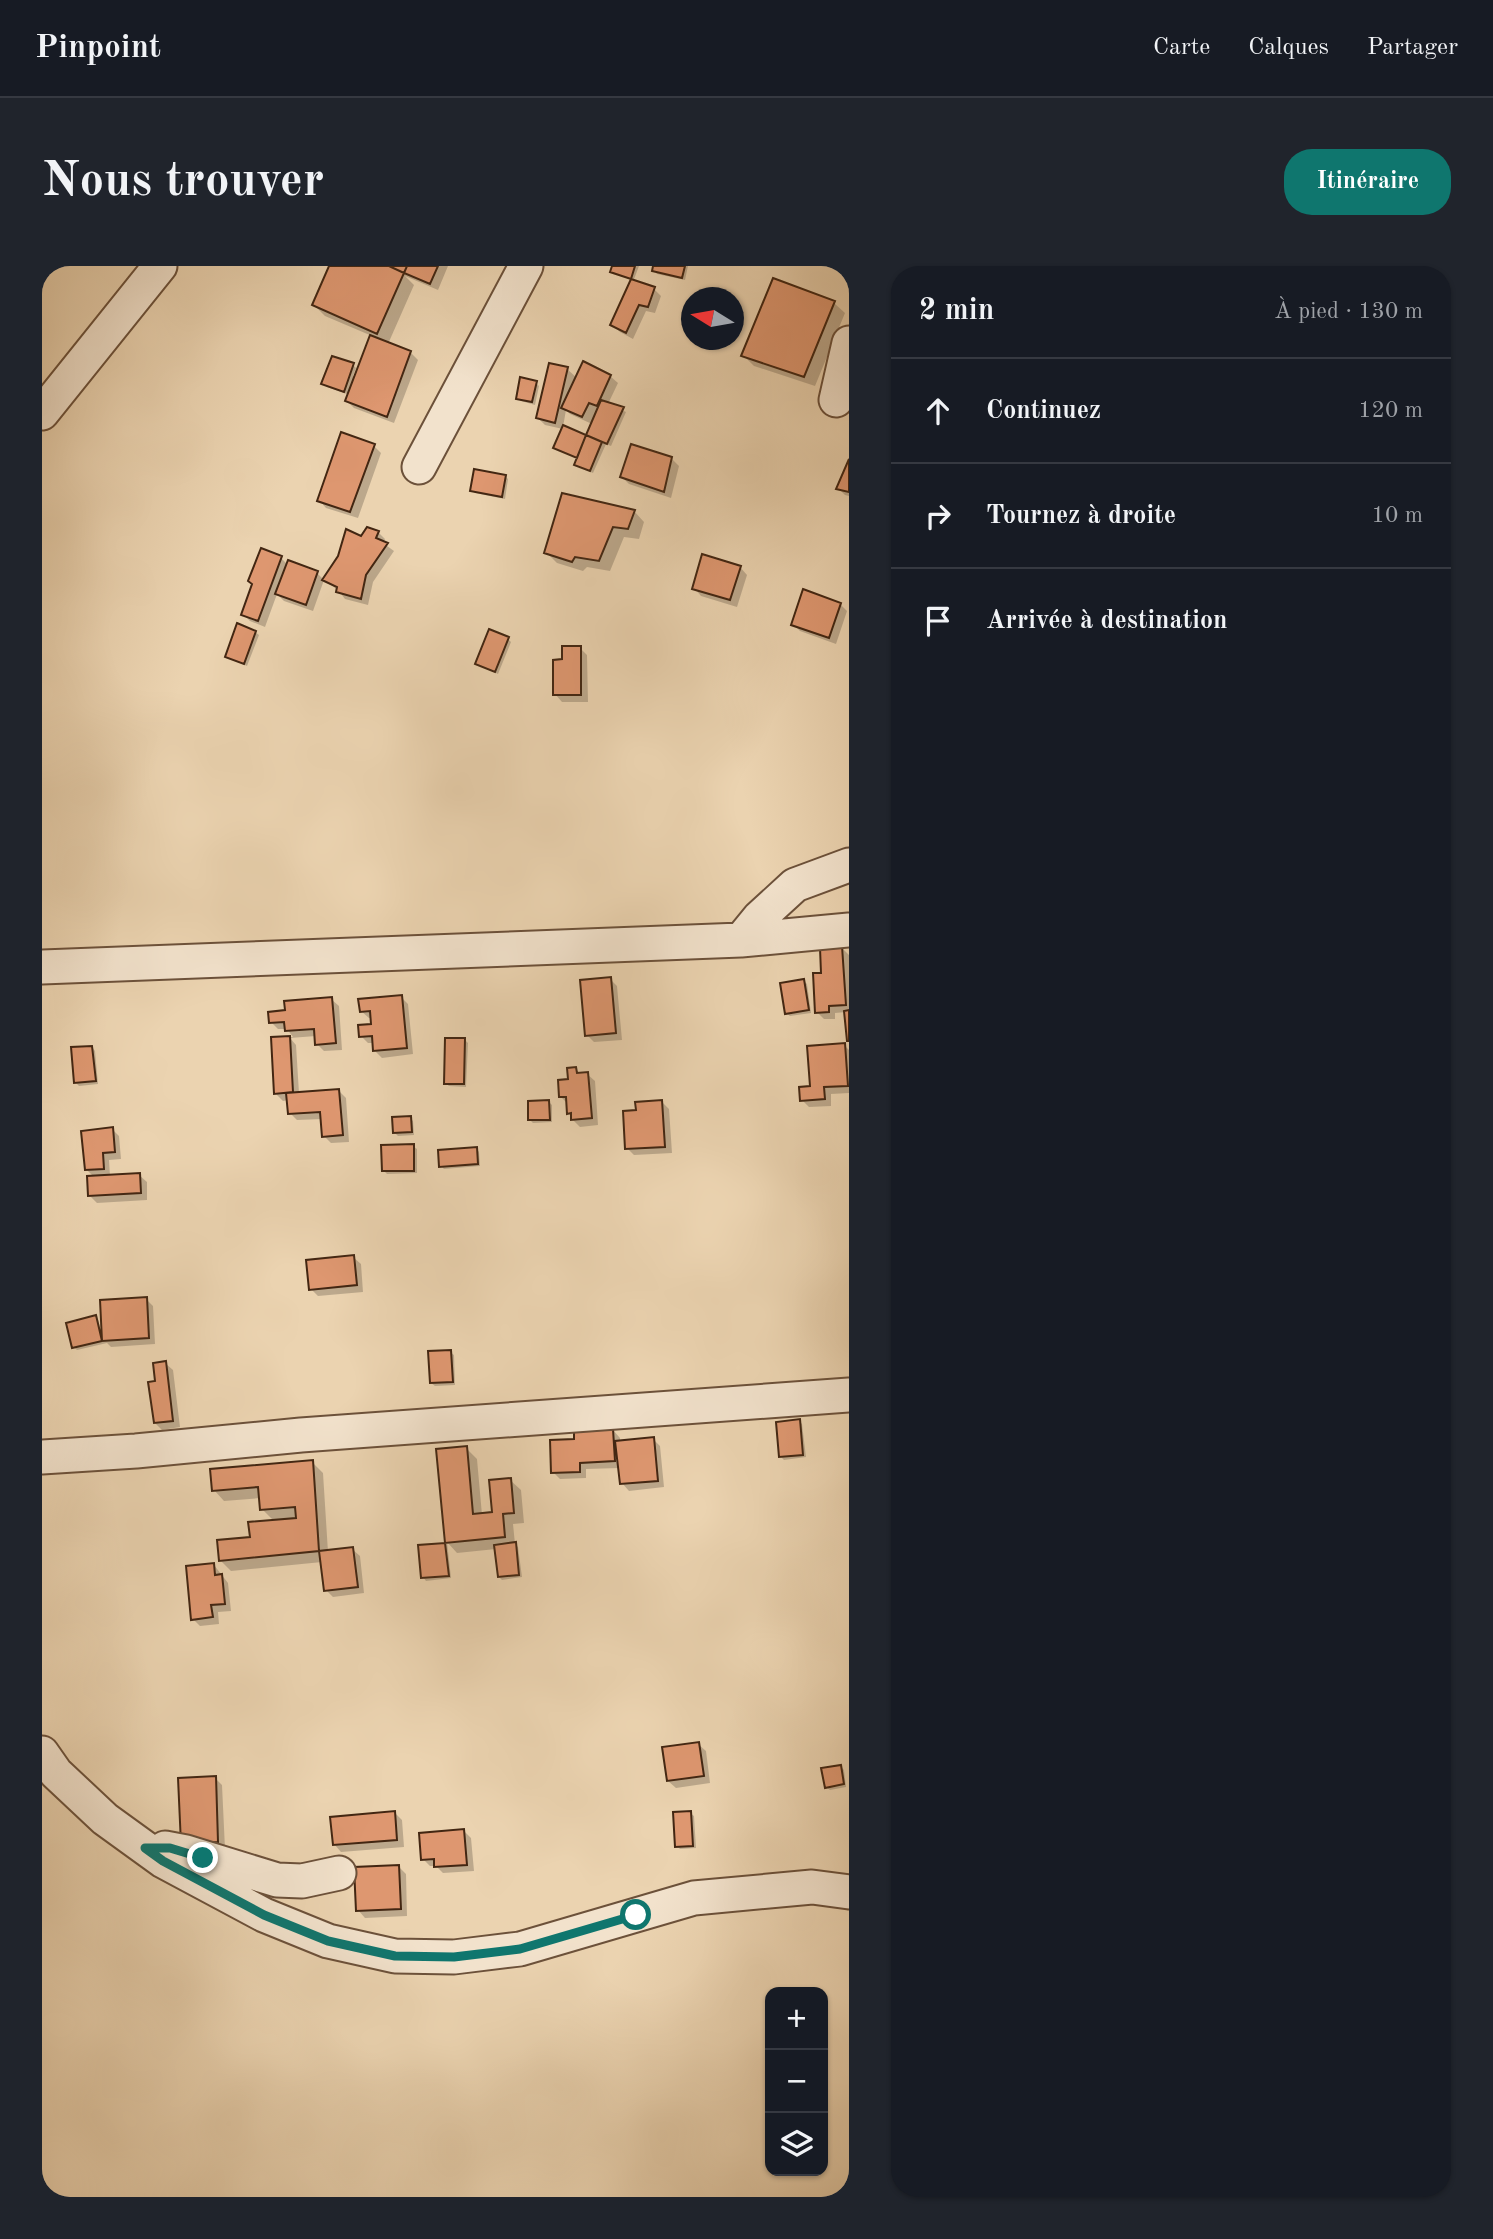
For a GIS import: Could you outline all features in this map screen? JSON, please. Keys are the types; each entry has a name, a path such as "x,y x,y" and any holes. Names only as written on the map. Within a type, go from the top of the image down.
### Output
{"street":[{"path":"42,413 160,266"},
{"path":"418,467 526,266"},
{"path":"836,400 849,343"},
{"path":"741,940 759,918 795,885 849,865"},
{"path":"42,967 741,940 849,930"},
{"path":"42,1457 849,1395"},
{"path":"42,1753 56,1773 105,1819 163,1861 264,1915 328,1941 395,1956 454,1957 520,1949 694,1898 812,1887 849,1892"},
{"path":"145,1848 170,1848 277,1880 302,1881 339,1873"}],"building":[{"path":"329,266 389,266 404,273 377,334 312,305"},
{"path":"389,266 407,266 404,273"},
{"path":"407,266 438,266 430,284 404,273"},
{"path":"612,266 635,266 631,279 610,272"},
{"path":"653,266 685,266 682,278 652,271"},
{"path":"773,278 835,301 804,377 741,356"},
{"path":"631,279 655,287 648,307 639,305 626,333 610,325"},
{"path":"370,335 411,351 387,417 345,401"},
{"path":"332,356 354,363 344,392 321,384"},
{"path":"583,361 611,375 597,406 589,403 582,417 561,408"},
{"path":"549,363 568,367 555,423 536,418"},
{"path":"520,377 537,381 532,402 516,399"},
{"path":"601,400 624,407 607,444 586,435"},
{"path":"563,425 586,435 577,458 553,448"},
{"path":"341,432 375,444 350,512 317,501"},
{"path":"586,435 602,442 590,471 574,465"},
{"path":"631,444 672,457 664,492 620,477"},
{"path":"849,459 849,492 836,489"},
{"path":"474,469 506,475 502,497 470,491"},
{"path":"562,493 635,510 628,529 613,527 599,561 575,557 572,562 544,553"},
{"path":"367,527 379,531 376,538 388,543 366,575 361,599 336,592 337,587 322,580 338,556 346,529 361,536"},
{"path":"261,548 282,556 258,621 241,615 252,584 248,581"},
{"path":"702,554 741,566 730,600 692,589"},
{"path":"288,560 318,571 306,605 275,594"},
{"path":"803,589 841,603 829,638 791,625"},
{"path":"237,623 256,631 244,664 225,657"},
{"path":"489,629 509,637 495,672 475,664"},
{"path":"562,646 581,646 581,695 553,695 553,660 562,659"},
{"path":"842,946 846,1005 829,1006 829,1012 815,1013 813,973 821,973 820,948"},
{"path":"611,977 616,1033 585,1036 580,980"},
{"path":"804,979 809,1010 785,1014 780,983"},
{"path":"402,995 407,1048 373,1051 372,1036 359,1037 358,1025 371,1024 370,1011 360,1012 358,999"},
{"path":"332,997 336,1043 315,1045 314,1029 285,1031 284,1022 269,1023 268,1012 285,1010 284,1001"},
{"path":"849,1010 849,1041 847,1041 844,1011"},
{"path":"290,1036 293,1092 274,1094 271,1037"},
{"path":"445,1038 465,1038 464,1084 444,1084"},
{"path":"845,1043 848,1086 824,1087 825,1099 800,1101 799,1087 810,1086 807,1046"},
{"path":"92,1046 96,1081 74,1083 71,1047"},
{"path":"576,1067 577,1073 588,1072 592,1118 571,1120 571,1113 567,1114 566,1097 559,1097 558,1080 568,1079 567,1068"},
{"path":"339,1089 343,1135 322,1137 320,1112 288,1114 286,1093"},
{"path":"549,1100 550,1120 528,1120 528,1101"},
{"path":"662,1100 665,1147 625,1149 623,1111 636,1110 635,1102"},
{"path":"411,1116 412,1132 393,1133 392,1117"},
{"path":"113,1127 115,1152 103,1153 104,1169 85,1170 81,1131"},
{"path":"414,1144 414,1171 382,1171 381,1145"},
{"path":"477,1147 478,1164 439,1167 438,1150"},
{"path":"140,1173 141,1193 88,1196 87,1176"},
{"path":"354,1255 357,1285 309,1290 306,1260"},
{"path":"147,1297 149,1338 102,1341 100,1300"},
{"path":"96,1315 102,1341 72,1348 66,1323"},
{"path":"451,1350 453,1382 430,1383 428,1351"},
{"path":"166,1361 173,1421 154,1423 148,1382 155,1381 153,1363"},
{"path":"800,1419 803,1455 779,1457 776,1422"},
{"path":"613,1429 615,1461 580,1463 580,1472 551,1473 550,1440 574,1439 574,1430"},
{"path":"654,1437 658,1481 620,1484 615,1441"},
{"path":"467,1446 473,1514 492,1512 489,1480 511,1478 514,1513 503,1514 505,1537 445,1543 436,1449"},
{"path":"313,1460 319,1551 219,1561 217,1540 250,1537 248,1522 296,1518 295,1507 260,1510 258,1487 212,1491 210,1469"},
{"path":"516,1542 519,1575 498,1577 494,1545"},
{"path":"445,1543 449,1576 421,1578 418,1545"},
{"path":"353,1547 358,1587 324,1591 319,1551"},
{"path":"214,1563 215,1575 222,1574 225,1604 211,1605 213,1617 191,1620 186,1566"},
{"path":"699,1742 704,1776 667,1781 662,1747"},
{"path":"841,1765 844,1784 825,1788 821,1768"},
{"path":"216,1776 218,1842 181,1844 178,1778"},
{"path":"395,1811 397,1840 333,1845 330,1817"},
{"path":"691,1811 693,1846 675,1847 673,1812"},
{"path":"464,1829 467,1865 434,1867 434,1859 421,1860 419,1833"},
{"path":"399,1865 401,1909 356,1911 354,1867"}],"route":[{"path":"203,1858 170,1848 145,1848 163,1861 264,1915 328,1941 395,1956 454,1957 520,1949 636,1915"}]}
